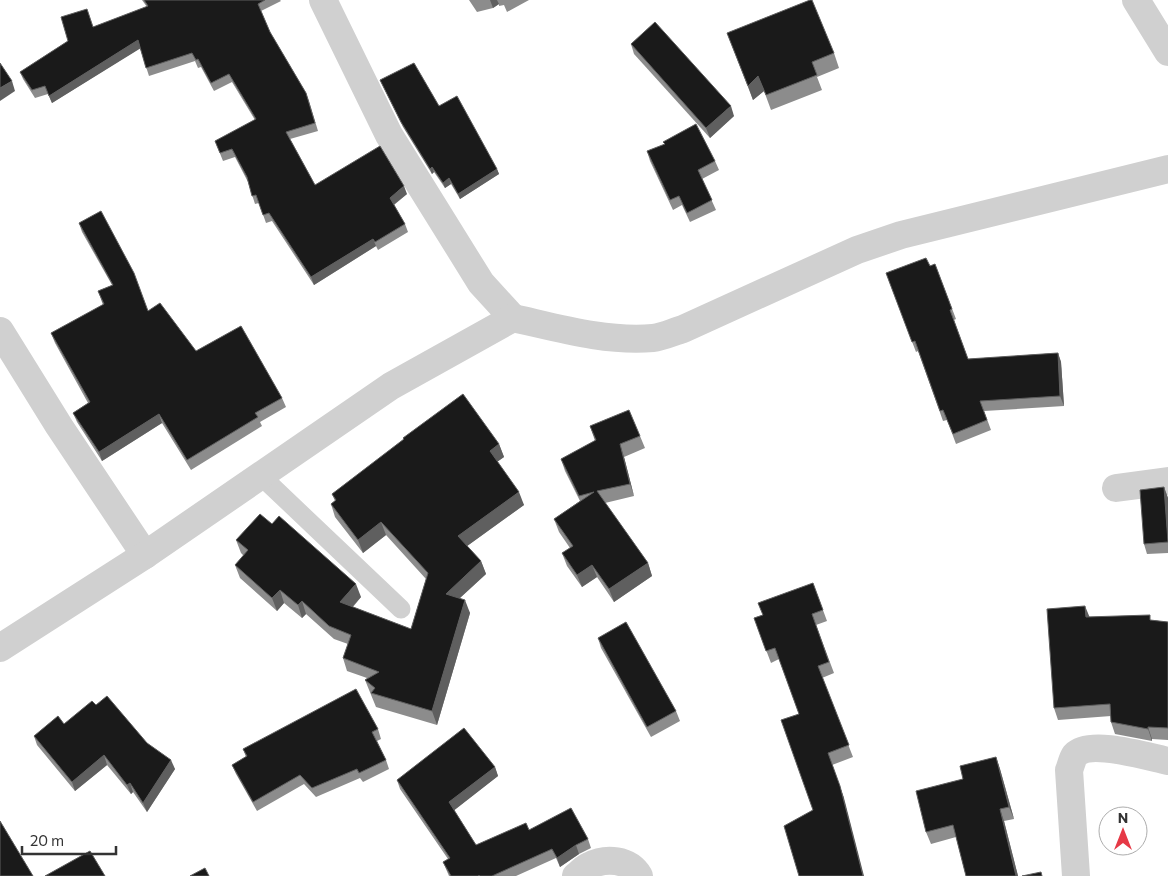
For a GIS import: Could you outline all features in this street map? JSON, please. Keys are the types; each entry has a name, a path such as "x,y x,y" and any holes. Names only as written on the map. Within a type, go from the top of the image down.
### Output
{"street":[{"path":"323,0 389,135 481,283 513,318 585,333 625,339 655,337 683,329 857,250 901,235 1168,169"},
{"path":"1136,0 1168,52"},
{"path":"0,648 146,555 391,386 513,318"},
{"path":"0,331 59,426 146,555"},
{"path":"1116,488 1168,482"},
{"path":"1076,876 1069,770 1075,756 1083,750 1099,748 1168,761"},
{"path":"576,876 589,866 611,860 630,865 639,876"}],"lane":[{"path":"260,475 401,609"}],"building":[{"path":"144,0 265,0 258,4 270,32 306,93 315,123 286,132 315,185 380,146 404,186 390,198 405,224 375,242 373,239 311,277 269,213 263,215 256,195 252,196 247,177 232,149 220,153 215,141 256,119 229,74 211,83 198,59 196,60 192,53 146,68 138,40 49,96 45,86 32,90 20,72 68,41 61,17 87,9 93,27 148,6"},
{"path":"812,0 834,53 812,62 817,75 766,95 758,76 748,86 727,33"},
{"path":"655,22 731,106 706,128 631,44"},
{"path":"0,63 12,81 0,88"},
{"path":"414,63 439,106 457,96 497,169 458,194 449,178 443,183 432,167 430,169 401,122 380,80"},
{"path":"696,124 715,161 698,170 712,200 687,213 679,196 670,200 647,151 665,144 663,142"},
{"path":"101,211 134,273 148,311 160,303 196,351 241,326 282,398 255,413 258,417 187,460 159,414 99,452 73,413 90,402 51,333 104,304 98,291 113,285 79,223"},
{"path":"926,258 930,266 935,264 968,359 1058,353 1060,396 980,401 987,420 953,434 943,410 940,411 915,341 912,342 886,273"},
{"path":"463,394 499,444 490,451 519,492 458,536 481,561 446,594 465,600 432,711 371,693 375,688 365,680 379,672 343,658 351,635 329,626 302,601 298,605 280,590 272,598 235,565 248,550 236,540 260,514 272,524 279,516 356,584 340,602 411,629 428,573 381,522 358,540 331,504 336,500 332,494"},
{"path":"629,410 640,436 620,444 630,484 597,491 648,563 609,589 592,565 577,575 562,553 573,546 554,519 594,492 579,496 561,459 596,440 590,426"},
{"path":"1164,487 1168,542 1144,544 1140,490"},
{"path":"813,583 823,610 812,614 829,662 818,666 849,745 828,753 840,786 863,876 799,876 784,826 813,810 781,720 799,714 775,648 766,651 754,618 763,615 758,603"},
{"path":"1085,606 1086,617 1150,615 1150,620 1168,622 1168,728 1148,727 1148,729 1111,722 1110,704 1054,708 1047,609"},
{"path":"626,622 676,711 647,727 598,638"},
{"path":"356,689 378,729 372,732 386,760 359,773 357,769 312,788 300,775 253,802 232,765 247,756 243,749"},
{"path":"107,696 147,743 171,760 143,803 130,783 127,785 104,755 72,782 34,736 58,716 64,724 92,701 96,705"},
{"path":"464,728 495,767 449,802 476,845 526,823 529,830 571,808 588,839 557,858 552,849 492,876 451,876 443,862 450,858 397,780"},
{"path":"996,757 1009,807 1000,809 1016,876 966,876 953,825 926,832 916,791 963,779 960,766"},
{"path":"0,821 33,876 0,876"},
{"path":"90,851 105,876 45,876"},
{"path":"205,868 209,876 190,876"},
{"path":"1041,872 1042,876 1022,876"}]}
